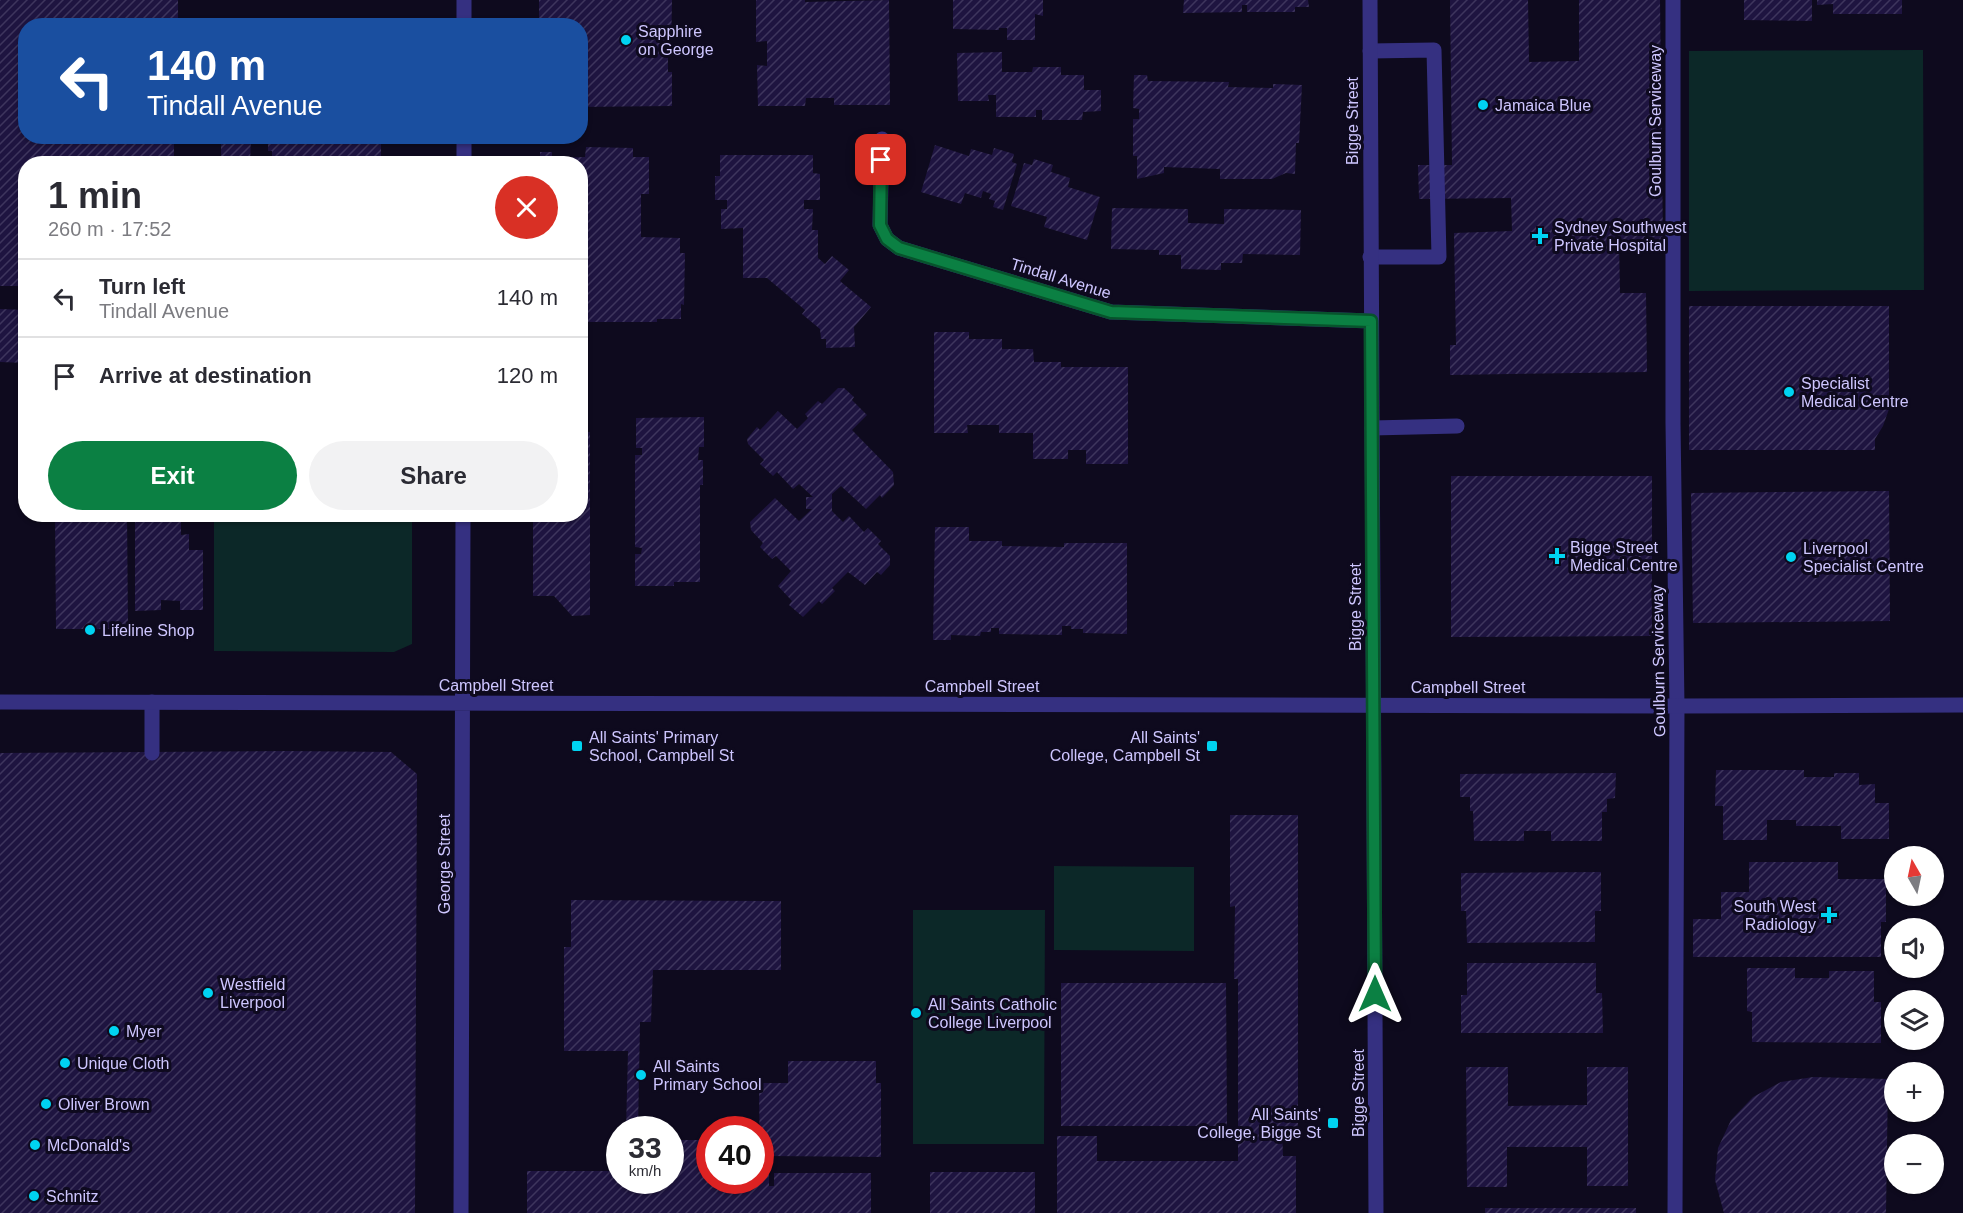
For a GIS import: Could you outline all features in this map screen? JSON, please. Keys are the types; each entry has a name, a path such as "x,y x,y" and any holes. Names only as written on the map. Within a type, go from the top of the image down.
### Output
{"street":[{"path":"464,0 464,18"},
{"name":"Bigge Street","path":"1370,0 1376,1213"},
{"name":"Goulburn Serviceway","path":"1673,0 1666,423 1677,706 1675,1213"},
{"path":"1370,51 1434,50 1439,257 1370,256"},
{"name":"Tindall Avenue","path":"882,139 880,225 887,239 899,248 1111,312 1371,321"},
{"path":"1372,428 1457,426"},
{"name":"George Street","path":"461,1213 463,522"},
{"name":"Campbell Street","path":"0,702 1963,705"},
{"path":"152,702 152,753"}],"green space":[{"path":"1923,50 1924,290 1689,291 1689,51"},
{"path":"214,522 412,522 412,644 394,652 214,651"},
{"path":"1054,866 1194,867 1194,951 1054,950"},
{"path":"913,910 1045,910 1044,1144 913,1144"}],"building":[{"path":"0,0 178,0 178,18 18,18 18,144 174,144 174,156 18,156 18,286 0,286"},
{"name":"Sapphire on George","path":"539,0 672,0 671,54 668,54 668,72 672,72 672,106 588,107 588,18 539,18"},
{"path":"756,0 805,0 805,2 889,0 890,105 834,105 834,98 806,98 805,106 758,106 757,65 767,66 767,41 756,42"},
{"path":"953,0 1043,0 1043,16 1035,14 1035,40 1007,40 1007,28 999,28 999,30 953,29"},
{"path":"1184,0 1308,0 1309,7 1295,7 1295,12 1247,12 1247,5 1242,5 1242,12 1183,13"},
{"name":"Sydney Southwest Private Hospital","path":"1450,0 1528,0 1529,62 1579,61 1579,0 1660,0 1663,241 1619,242 1620,293 1646,293 1647,372 1450,375 1450,345 1456,345 1454,233 1512,231 1511,198 1419,199 1418,165 1452,165"},
{"path":"1744,0 1812,0 1812,21 1744,20"},
{"path":"1817,0 1902,0 1902,14 1833,14 1833,4 1817,5"},
{"path":"1002,52 1002,72 1032,72 1033,67 1061,67 1061,75 1084,75 1084,90 1101,90 1101,111 1083,112 1082,120 1042,120 1042,110 1036,110 1036,117 996,117 996,95 988,95 989,101 958,101 957,53"},
{"path":"1134,75 1147,75 1148,81 1229,82 1228,87 1273,88 1273,84 1302,85 1295,174 1286,173 1272,179 1220,179 1220,169 1164,167 1164,173 1137,179 1137,156 1133,156 1133,119 1139,119 1139,109 1133,108"},
{"path":"221,144 251,144 250,156 221,156"},
{"path":"268,144 381,144 381,156 272,156 272,151 268,151"},
{"path":"935,145 969,156 971,149 992,155 994,148 1014,154 1012,162 1017,164 1003,210 993,207 995,201 989,199 991,194 983,191 981,198 965,193 961,204 921,192"},
{"path":"586,147 633,148 633,157 649,157 649,194 641,194 641,237 680,238 680,253 685,253 684,305 681,304 681,319 657,319 657,322 588,322 588,156 585,156"},
{"path":"540,152 552,152 552,156 540,156"},
{"path":"720,155 813,155 813,173 820,174 820,200 804,200 804,209 813,209 812,230 818,230 818,258 825,264 832,256 849,270 840,281 871,307 854,327 855,347 826,348 826,339 821,339 820,329 802,314 805,310 767,278 743,278 743,228 721,229 721,209 727,209 727,200 715,200 715,176 720,176"},
{"path":"1034,159 1053,165 1051,172 1070,178 1068,187 1100,197 1087,240 1044,227 1047,217 1011,206 1024,163 1032,165"},
{"path":"1112,208 1188,209 1188,223 1224,224 1224,209 1301,210 1300,255 1243,254 1242,263 1221,263 1221,270 1181,269 1181,255 1159,255 1159,250 1111,249"},
{"name":"Specialist Medical Centre","path":"1689,306 1889,306 1889,409 1875,439 1875,450 1689,450"},
{"path":"0,309 18,310 18,363 0,362"},
{"path":"934,332 969,332 969,339 1002,339 1002,349 1033,349 1034,362 1061,362 1061,367 1128,367 1128,464 1086,464 1086,450 1068,450 1068,459 1033,459 1033,433 999,433 999,425 967,425 968,433 934,433"},
{"path":"838,388 844,388 854,397 852,400 867,415 852,430 893,472 894,485 882,498 880,495 866,509 841,486 832,494 832,511 843,522 849,516 864,532 868,528 881,541 878,544 890,556 890,565 881,575 877,572 865,585 848,572 832,588 835,591 822,604 819,601 803,617 789,605 792,601 778,586 791,571 776,556 772,559 760,547 763,543 751,530 750,522 775,498 799,521 812,509 806,509 806,497 813,497 799,484 793,489 777,472 773,476 760,464 764,460 748,444 747,439 757,427 760,430 778,411 797,429 808,418 805,414 818,401 822,404"},
{"path":"704,417 704,447 699,447 698,460 703,460 703,485 700,485 700,582 674,582 674,586 635,586 635,554 641,554 642,548 635,547 635,455 642,455 642,448 636,448 636,418"},
{"path":"588,432 590,432 590,615 572,616 554,596 533,596 533,522 588,522"},
{"path":"1451,476 1652,476 1652,636 1451,637"},
{"name":"Liverpool Specialist Centre","path":"1889,491 1890,621 1693,623 1691,493"},
{"path":"55,522 127,522 128,629 56,629"},
{"path":"135,522 181,522 181,535 189,534 189,550 203,550 203,610 180,610 180,601 161,600 161,610 135,611"},
{"path":"935,527 969,527 969,541 1002,541 1002,546 1064,547 1064,543 1127,543 1127,634 1083,633 1083,629 1062,626 1062,635 999,634 999,628 991,628 991,632 981,632 980,636 951,635 951,640 933,640"},
{"name":"Westfield Liverpool","path":"391,752 417,774 415,1213 0,1213 0,753"},
{"path":"1716,770 1804,770 1804,777 1834,777 1834,773 1859,773 1859,785 1875,784 1875,803 1889,803 1889,839 1841,839 1841,826 1796,826 1796,820 1767,820 1767,840 1723,840 1723,806 1715,806"},
{"path":"1616,773 1615,798 1607,799 1607,812 1602,812 1602,841 1551,841 1551,831 1524,831 1524,841 1474,841 1470,797 1460,797 1460,774"},
{"path":"1230,815 1298,815 1298,1129 1282,1129 1283,1156 1296,1156 1296,1213 1057,1213 1057,1136 1097,1136 1097,1161 1238,1161 1238,979 1234,979 1235,906 1230,907"},
{"path":"1749,862 1838,862 1838,879 1884,879 1886,918 1884,922 1881,922 1881,957 1693,957 1693,919 1721,919 1721,892 1749,892"},
{"path":"1601,872 1601,911 1595,911 1595,942 1467,943 1466,911 1461,911 1461,873"},
{"path":"571,900 781,901 781,970 653,970 651,1022 640,1022 638,1116 626,1116 628,1051 564,1051 564,947 571,947"},
{"path":"1467,963 1596,963 1596,993 1602,993 1603,1033 1461,1033 1461,995 1467,995"},
{"path":"1747,968 1795,968 1795,978 1829,978 1829,971 1874,971 1874,1002 1881,1002 1881,1043 1752,1042 1752,1012 1747,1011"},
{"path":"1061,983 1226,983 1227,1126 1061,1126"},
{"path":"788,1061 876,1061 876,1083 881,1083 881,1157 774,1156 774,1116 759,1116 759,1083 788,1083"},
{"path":"1466,1067 1508,1067 1508,1106 1587,1105 1587,1067 1628,1067 1628,1186 1587,1186 1587,1147 1507,1147 1507,1187 1467,1187"},
{"path":"1813,1077 1884,1079 1884,1122 1887,1122 1887,1134 1884,1134 1886,1213 1724,1213 1715,1180 1718,1148 1731,1120 1753,1097 1781,1082"},
{"path":"684,1140 696,1140 696,1194 774,1194 774,1173 871,1173 871,1213 527,1213 527,1171 606,1171 606,1194 684,1194"},
{"path":"930,1172 1035,1172 1035,1213 930,1213"},
{"path":"1485,1208 1636,1208 1636,1213 1485,1213"}],"place":[{"name":"Sapphire on George","path":"626,40"},
{"name":"Jamaica Blue","path":"1483,105"},
{"name":"Sydney Southwest Private Hospital","path":"1540,236"},
{"name":"Specialist Medical Centre","path":"1789,392"},
{"name":"Bigge Street Medical Centre","path":"1557,556"},
{"name":"Liverpool Specialist Centre","path":"1791,557"},
{"name":"Lifeline Shop","path":"90,630"},
{"name":"All Saints' Primary School, Campbell St","path":"577,746"},
{"name":"All Saints' College, Campbell St","path":"1212,746"},
{"name":"South West Radiology","path":"1829,915"},
{"name":"Westfield Liverpool","path":"208,993"},
{"name":"All Saints Catholic College Liverpool","path":"916,1013"},
{"name":"Myer","path":"114,1031"},
{"name":"Unique Cloth","path":"65,1063"},
{"name":"All Saints Primary School","path":"641,1075"},
{"name":"Oliver Brown","path":"46,1104"},
{"name":"All Saints' College, Bigge St","path":"1333,1123"},
{"name":"McDonald's","path":"35,1145"},
{"name":"Schnitz","path":"34,1196"}],"route":[{"path":"881,160 880,225 887,239 899,248 1111,312 1371,321 1375,994"}]}
